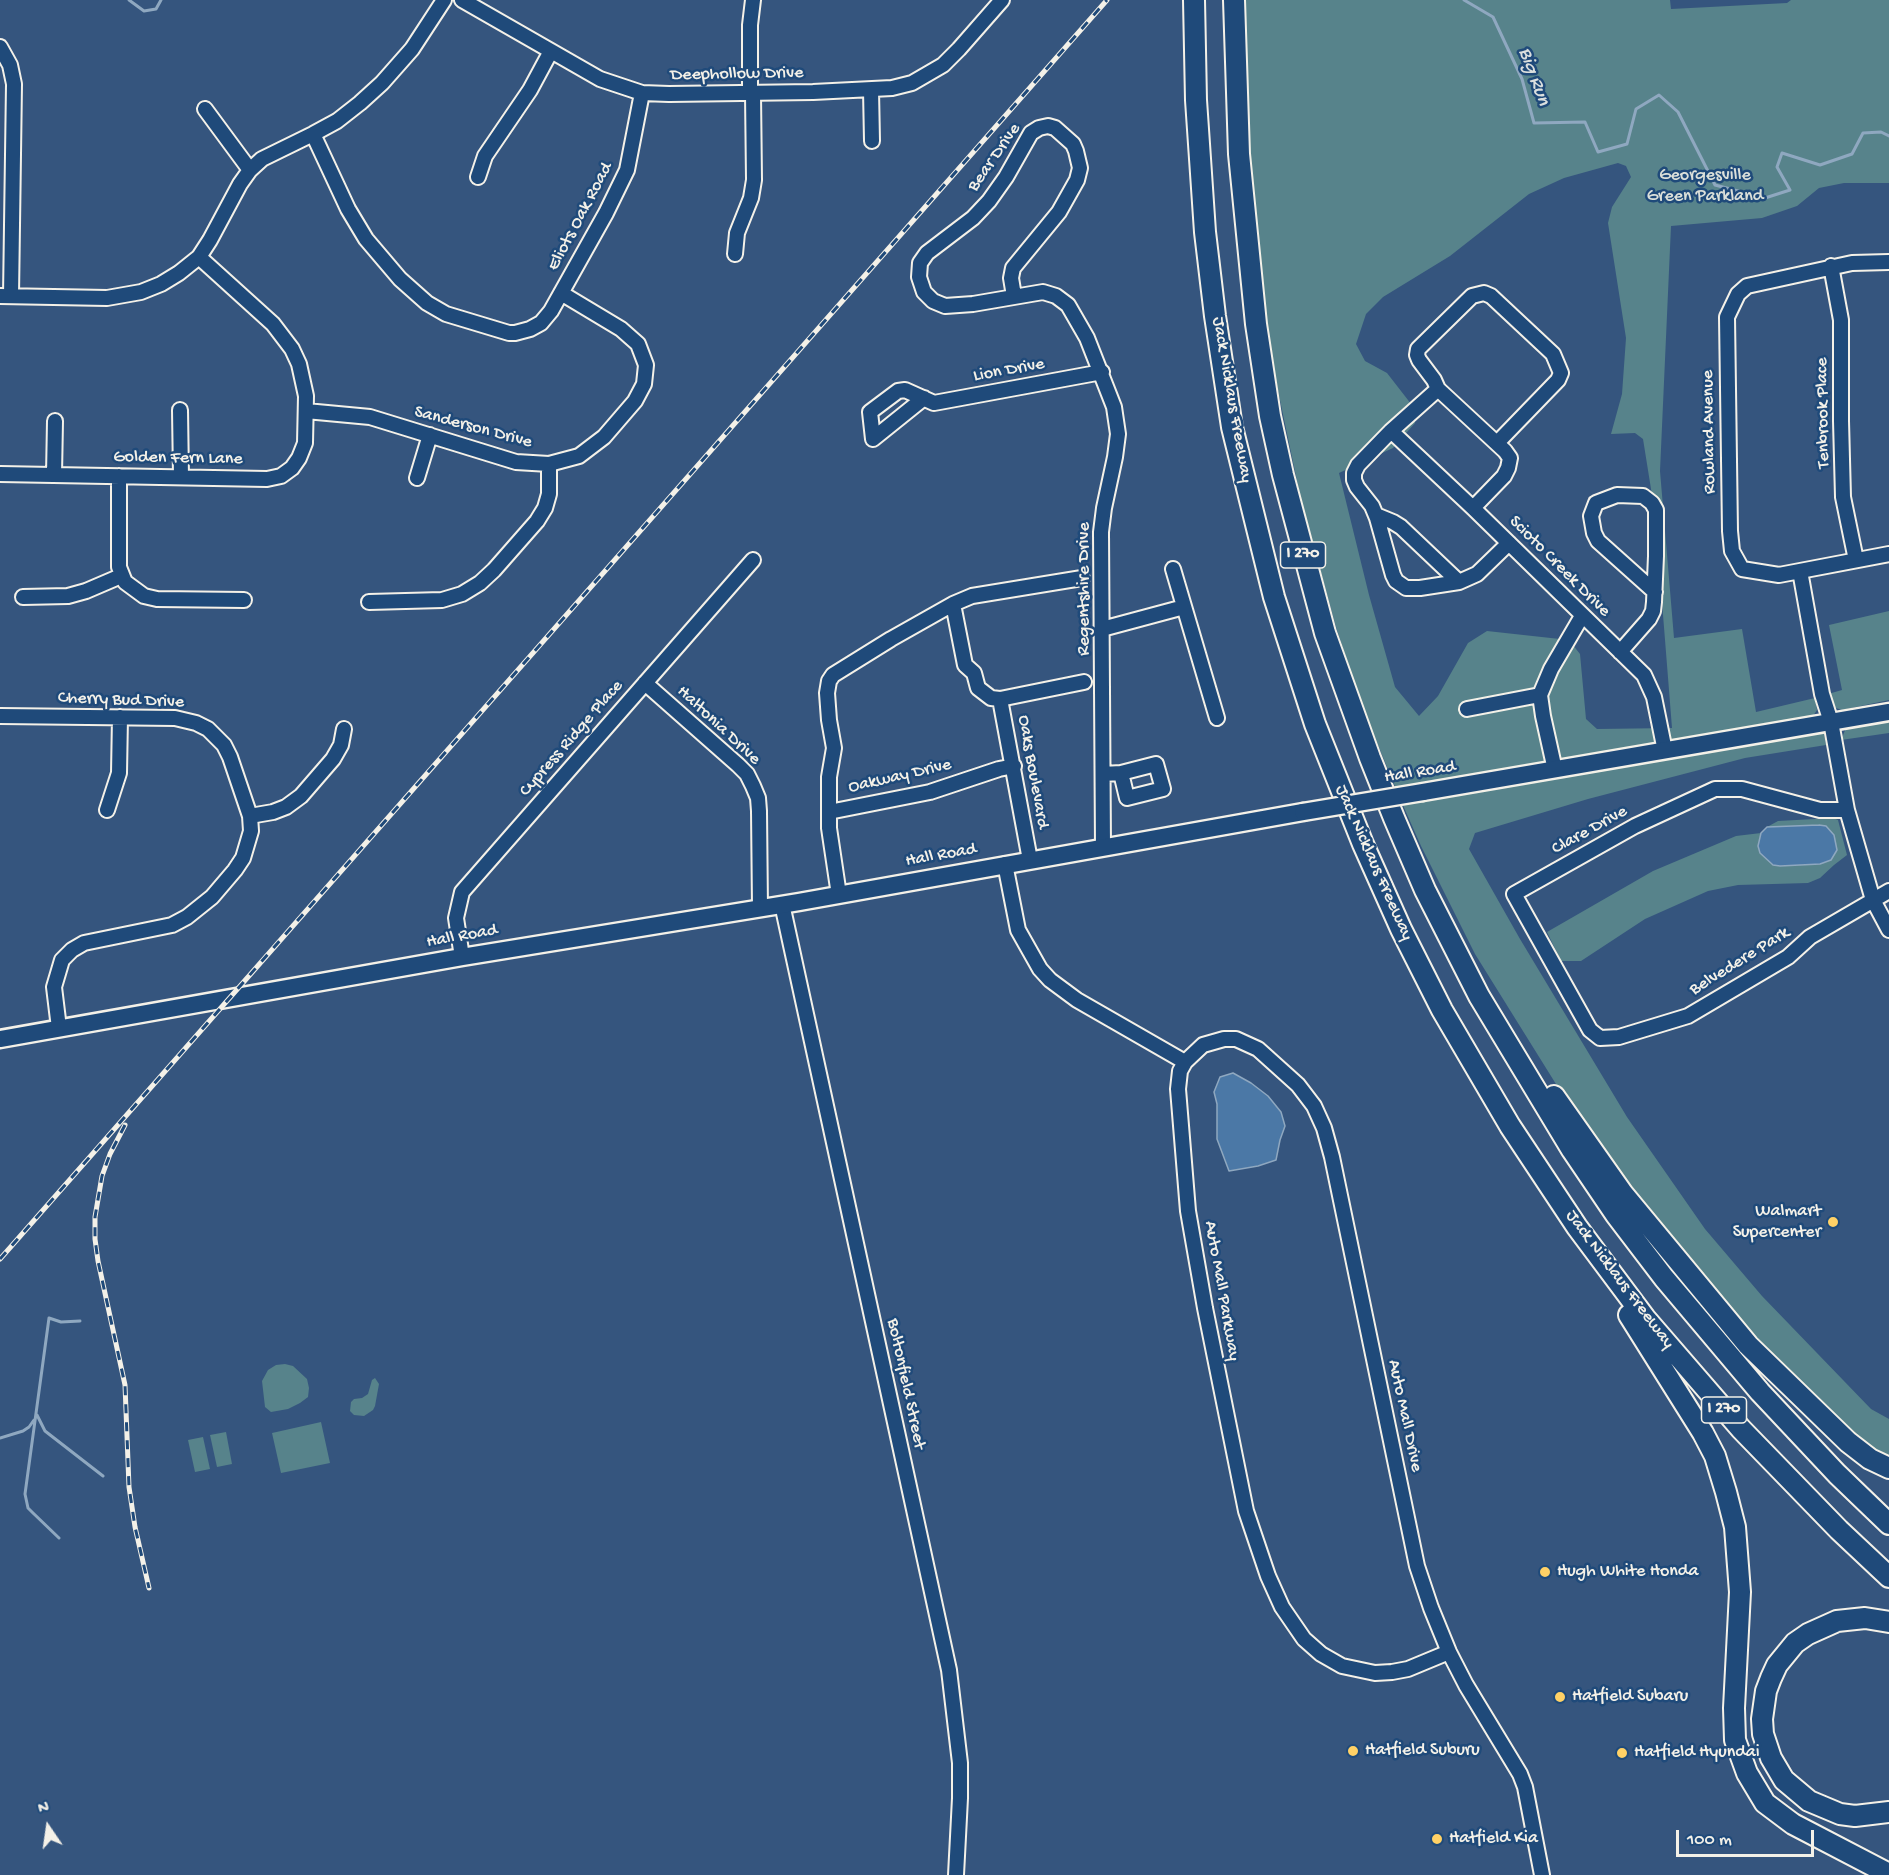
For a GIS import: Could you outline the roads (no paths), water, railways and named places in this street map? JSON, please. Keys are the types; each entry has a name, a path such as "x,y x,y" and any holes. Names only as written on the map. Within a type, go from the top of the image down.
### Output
{"highway":[{"name":"Jack Nicklaus Freeway","path":"1194,0 1199,162 1215,316 1232,427 1277,608 1315,724 1363,844 1406,939 1443,1010 1493,1098 1577,1227 1645,1318 1717,1401 1839,1530 1889,1577"},
{"name":"Jack Nicklaus Freeway","path":"1234,0 1239,154 1256,324 1280,465 1313,591 1336,664 1374,768 1425,890 1479,996 1522,1070 1616,1215 1664,1278 1766,1400 1889,1524"},
{"path":"1522,1070 1549,1089 1623,1194 1748,1345 1848,1442 1870,1459 1889,1468"},
{"path":"1577,1227 1715,1456 1735,1527 1740,1592 1734,1708 1735,1732 1747,1773 1765,1803 1793,1824 1889,1874"},
{"path":"1837,1474 1889,1505"},
{"path":"1889,1622 1865,1618 1837,1621 1815,1630 1795,1643 1777,1665 1771,1678 1766,1691 1762,1719 1763,1734 1771,1758 1784,1780 1809,1801 1839,1814 1872,1815 1889,1812"}],"main road":[{"name":"Hall Road","path":"0,1039 462,957 839,895 1303,812 1889,712"}],"street":[{"path":"0,47 10,65 14,84 5,296 107,298 141,292 161,284 199,257 250,170 276,150 313,134 337,120 382,83 412,50 444,0"},
{"name":"Deephollow Drive","path":"462,0 600,79 642,93 752,94 892,88 928,75 959,49 1002,0"},
{"path":"735,254 737,233 751,198 754,180 750,25 753,0"},
{"path":"478,177 485,156 530,90 551,51"},
{"path":"871,90 872,141"},
{"name":"Eliots Oak Road","path":"313,134 348,209 366,239 400,279 427,303 446,314 515,333 541,323 551,311 606,213 627,170 642,93"},
{"path":"205,109 250,170"},
{"name":"Bear Drive","path":"919,269 927,253 973,218 989,201 1006,177 1031,133 1048,126 1055,128 1068,139 1076,151 1080,168 1077,180 1059,212 1013,268 1011,278 1014,296"},
{"path":"199,257 273,324 288,343 304,379 306,411"},
{"path":"1831,266 1889,262"},
{"name":"Rowland Avenue","path":"1800,572 1779,575 1742,569 1732,551 1727,317 1738,294 1747,286 1831,266"},
{"name":"Tenbrook Place","path":"1831,266 1842,320 1843,497 1856,560"},
{"name":"Regentshire Drive","path":"919,269 920,285 924,292 933,301 945,306 973,304 1042,292 1050,293 1062,300 1076,319 1102,372 1114,406 1118,434 1101,532 1103,847"},
{"name":"Sanderson Drive","path":"306,411 370,417 516,462 549,464 579,456 604,437 635,402 644,384 646,365 638,344 621,329 561,293"},
{"path":"1473,508 1504,476 1510,458 1497,443 1438,389 1419,360 1418,349 1472,296 1484,293 1491,296 1553,354 1561,373 1558,380 1497,443"},
{"name":"Lion Drive","path":"924,398 934,403 1102,372"},
{"path":"1438,389 1391,431 1358,465 1354,473 1354,480 1376,515 1393,575 1406,588 1459,582 1477,574 1509,543"},
{"path":"180,410 181,477"},
{"name":"Golden Fern Lane","path":"0,474 267,478 281,476 292,468 304,446 306,411"},
{"path":"54,475 55,422"},
{"name":"Scioto Creek Drive","path":"1391,431 1644,675 1654,697 1665,751"},
{"path":"417,478 430,435"},
{"path":"369,602 442,600 462,594 480,583 537,521 545,508 549,494 549,464"},
{"path":"119,476 118,554 121,576 133,590 157,599 244,600"},
{"path":"1620,652 1649,619 1653,611 1655,592 1656,510 1652,503 1642,496 1617,495 1596,503 1591,516 1598,541 1655,592"},
{"path":"1376,515 1401,527 1459,582"},
{"path":"1889,554 1800,572 1822,694 1831,722 1847,810 1873,900 1889,930"},
{"name":"Cypress Ridge Place","path":"462,957 456,918 462,892 753,560"},
{"path":"1173,569 1217,718"},
{"path":"23,597 68,596 121,576"},
{"path":"839,895 829,828 829,777 834,747 829,720 827,693 829,681 841,668 953,604 975,595 1082,578"},
{"name":"Oaks Boulevard","path":"953,604 965,665 974,673 981,692 991,698 1000,699 1030,860"},
{"path":"1102,628 1184,607"},
{"path":"1555,770 1540,695 1551,669 1582,616"},
{"path":"1000,699 1084,682"},
{"name":"Haltonia Drive","path":"645,683 747,774 758,798 760,908"},
{"path":"1467,709 1540,695"},
{"name":"Cherry Bud Drive","path":"0,716 175,718 196,723 208,729 224,745 250,816 251,831 243,858 212,897 187,917 172,925 84,943 62,960 54,987 59,1028"},
{"path":"107,810 119,773 120,717"},
{"path":"250,816 286,807 301,796 333,759 341,745 344,729"},
{"name":"Oakway Drive","path":"829,812 930,792 1014,766"},
{"path":"1103,774 1120,773"},
{"name":"Clare Drive","path":"1600,1038 1590,1030 1514,894 1635,826 1715,789 1742,789 1820,810 1847,810"},
{"path":"1005,864 1018,930 1040,969 1050,980 1077,1000 1185,1062"},
{"name":"Belvedere Park","path":"1600,1038 1619,1037 1688,1016 1788,957 1810,937 1889,891"},
{"name":"Boltonfield Street","path":"782,904 949,1671 960,1763 957,1875"},
{"name":"Auto Mall Drive","path":"1185,1062 1195,1050 1212,1041 1236,1039 1250,1044 1258,1048 1298,1085 1314,1106 1324,1128 1332,1157 1417,1566 1449,1652 1466,1685 1520,1774 1525,1787 1542,1875"},
{"name":"Auto Mall Parkway","path":"1185,1062 1180,1071 1179,1108 1192,1245 1246,1511 1268,1576 1282,1607 1304,1639 1321,1654 1342,1666 1375,1673 1392,1672 1408,1669 1449,1652"}],"water":[{"path":"1826,826 1834,835 1837,850 1831,860 1820,864 1780,866 1773,865 1760,853 1758,846 1761,833 1767,827"},
{"path":"1233,1073 1268,1096 1281,1112 1285,1126 1276,1160 1229,1171 1217,1139 1217,1104 1214,1092 1220,1077"}],"waterway":[{"name":"Big Run","path":"129,0 144,11 156,9 161,0"},
{"name":"Big Run","path":"1464,0 1493,17 1522,79 1534,123 1585,122 1598,152 1627,144 1636,109 1659,95 1678,112 1715,185 1765,198 1790,190 1777,167 1782,153 1820,165 1852,154 1863,133 1881,132 1889,136"},
{"path":"59,1538 28,1508 25,1494 49,1318 61,1322 80,1321"},
{"path":"37,1415 45,1431 103,1476"},
{"path":"0,1438 23,1431 34,1420"}],"railway":[{"path":"0,1259 1107,0"},
{"path":"125,1125 102,1176 95,1217 95,1239 125,1385 129,1487 135,1527 149,1588"}],"place":[{"name":"Walmart Supercenter","path":"1833,1222"},
{"name":"Hugh White Honda","path":"1545,1572"},
{"name":"Hatfield Subaru","path":"1560,1697"},
{"name":"Hatfield Suburu","path":"1353,1751"},
{"name":"Hatfield Hyundai","path":"1622,1753"},
{"name":"Hatfield Kia","path":"1437,1839"}],"park label":[{"name":"Georgesville Green Parkland","path":"1705,186"}]}
